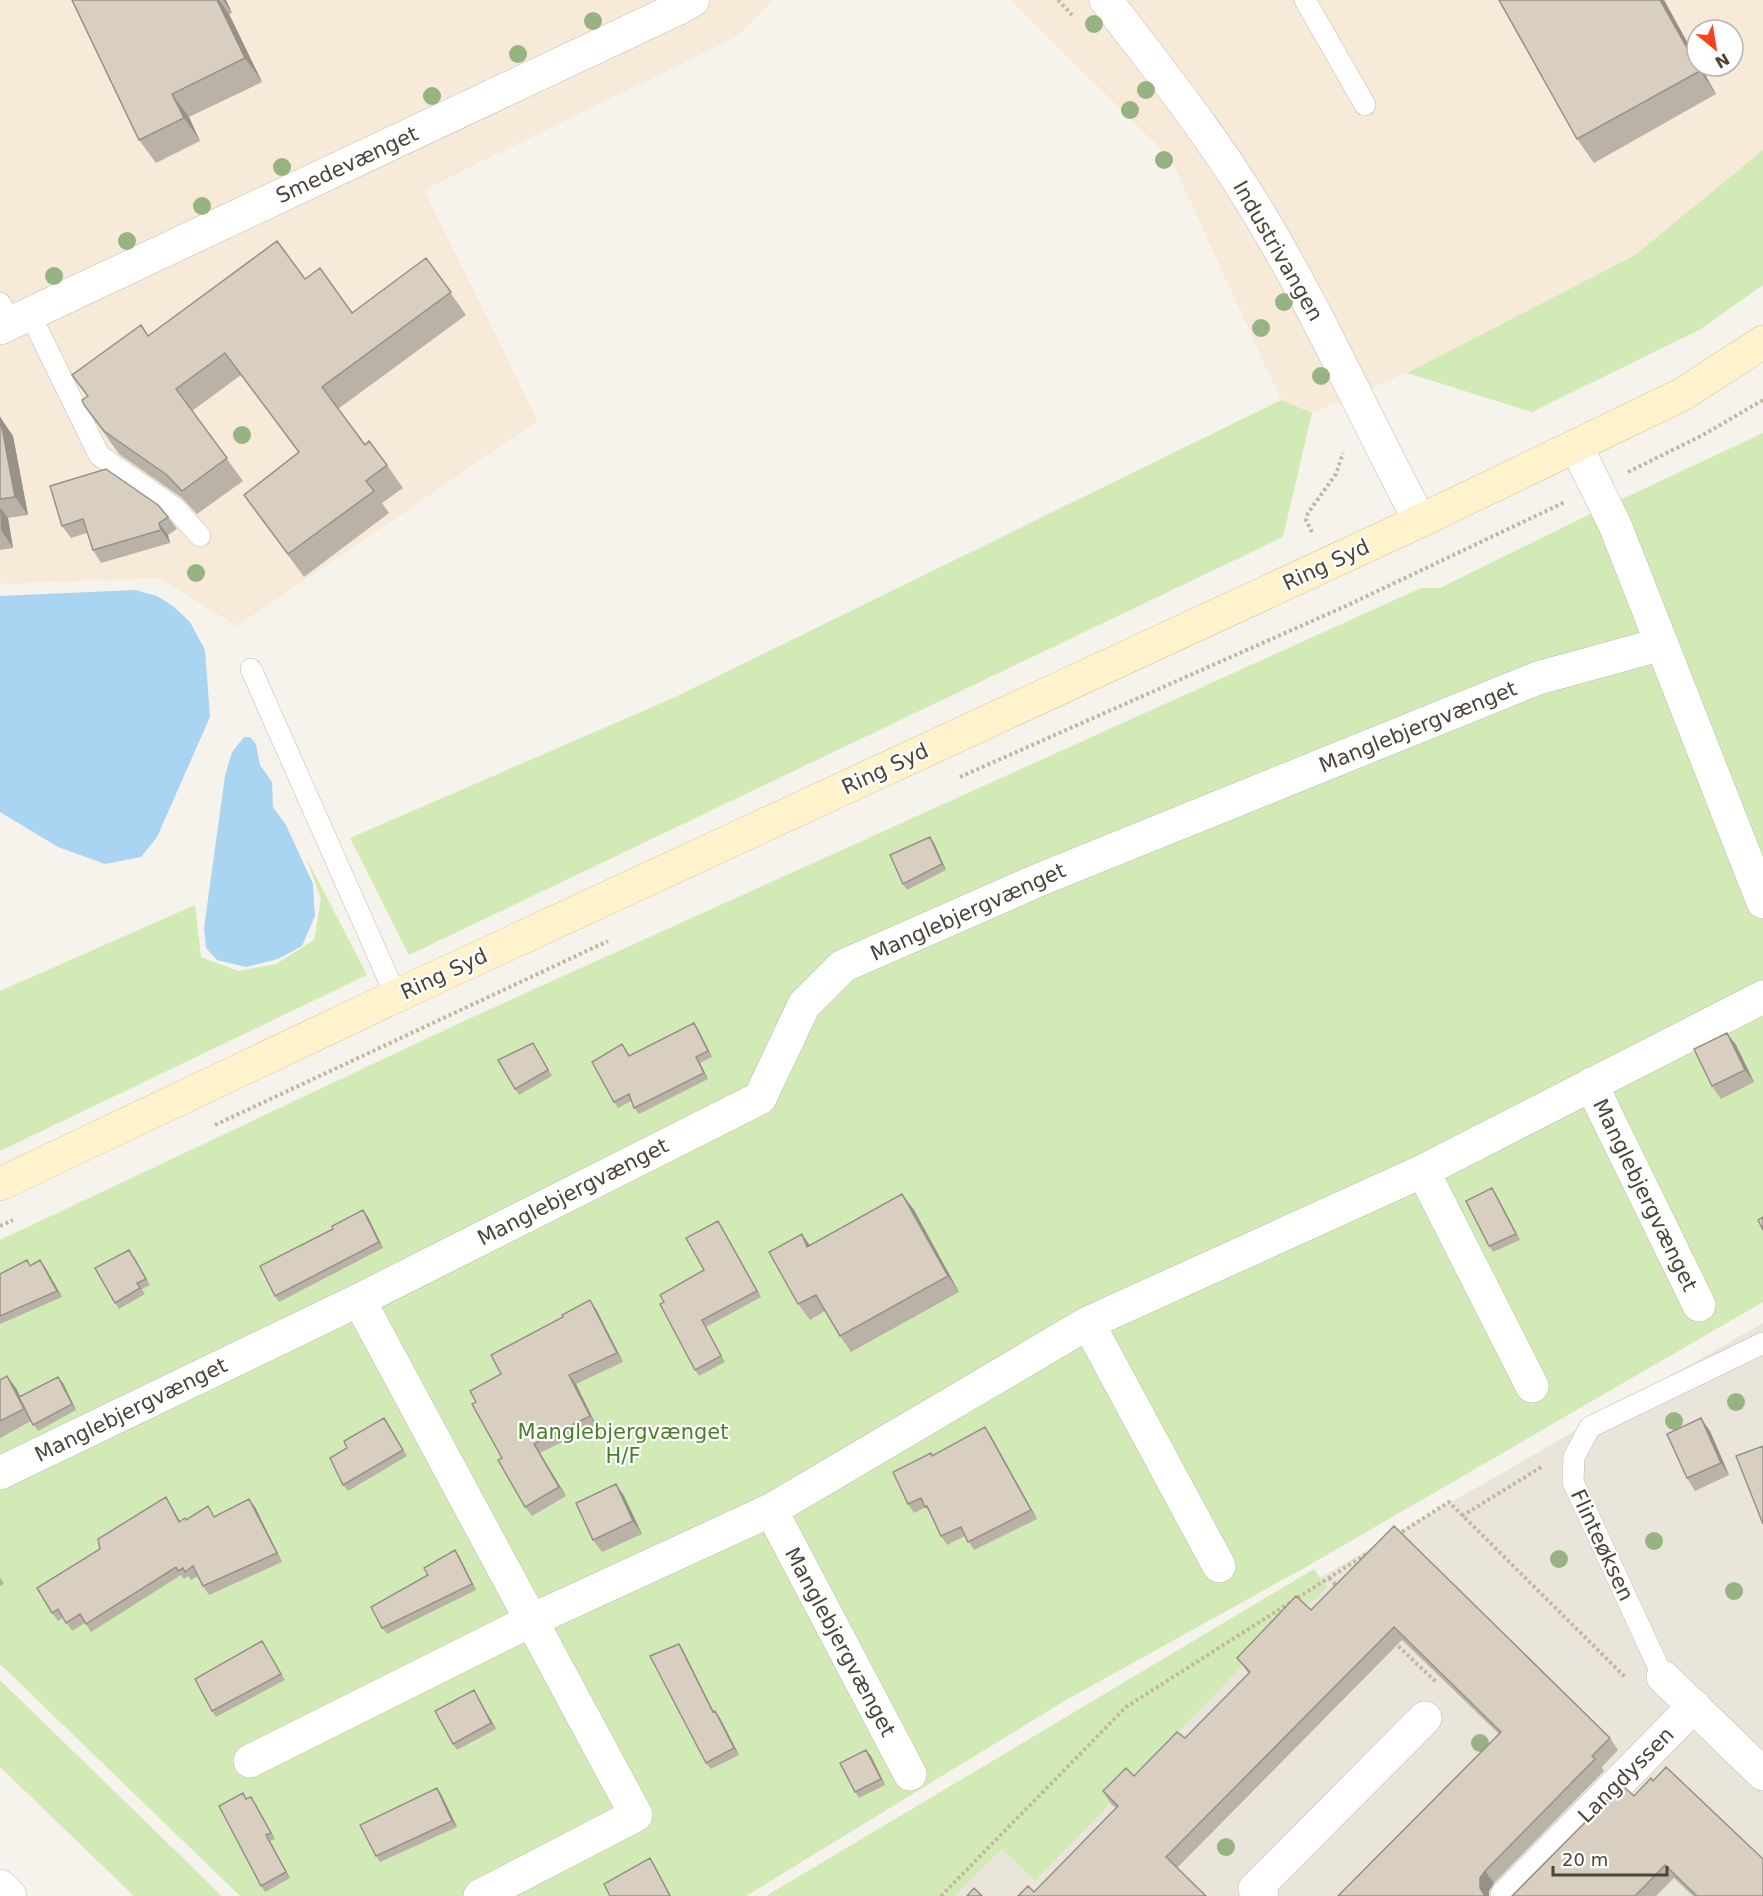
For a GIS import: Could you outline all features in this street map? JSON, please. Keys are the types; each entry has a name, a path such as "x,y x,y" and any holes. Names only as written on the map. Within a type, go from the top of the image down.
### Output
{"main road":[{"name":"Ring Syd","path":"0,1184 396,996 1420,521 1683,394 1753,351 1763,342"}],"street":[{"name":"Smedevænget","path":"10,317 681,8 693,0"},
{"name":"Industrivangen","path":"1106,0 1182,100 1250,198 1323,327 1420,521"},
{"path":"1576,446 1615,525 1763,902"},
{"name":"Manglebjergvænget","path":"0,1473 359,1300 760,1098 804,1005 843,966 1041,879 1538,678 1662,644"},
{"name":"Manglebjergvænget","path":"250,1761 532,1620 771,1510 1088,1323 1423,1171 1763,997"},
{"name":"Manglebjergvænget","path":"1591,1084 1699,1305"},
{"path":"1423,1171 1532,1386"},
{"path":"359,1300 636,1815 480,1896"},
{"path":"1088,1323 1219,1566"},
{"name":"Manglebjergvænget","path":"771,1510 910,1774"},
{"name":"Flinteøksen","path":"1664,1677 1763,1774"},
{"name":"Langdyssen","path":"1507,1896 1694,1706"},
{"path":"1263,1896 1256,1889 1425,1718"},
{"path":"0,1886 10,1896"}],"lane":[{"path":"1305,0 1365,105"},
{"path":"10,317 99,455 175,508 200,536"},
{"path":"251,669 396,996"},
{"name":"Flinteøksen","path":"1664,1677 1573,1482 1574,1457 1590,1427 1763,1343"}],"path":[{"path":"1058,0 1079,24"},
{"path":"950,782 1346,606 1703,435 1763,400"},
{"path":"1341,447 1343,454 1336,474 1308,513 1306,520 1346,606"},
{"path":"205,1130 616,937"},
{"path":"0,1226 22,1216"},
{"path":"1462,1516 1557,1456 1574,1457"},
{"path":"1389,1540 1449,1502 1638,1689 1664,1677"},
{"path":"941,1896 1126,1707 1369,1553"},
{"path":"1329,1578 1344,1593"},
{"path":"1392,1640 1440,1686 1425,1718"}],"shaded area":[{"path":"0,0 773,0 736,37 424,190 538,421 237,626 159,578 0,584"},
{"path":"1011,0 1763,0 1763,150 1635,255 1407,373 1312,413 1281,400 1171,159"},
{"path":"1763,1323 1763,1896 918,1896 1131,1686"}],"green space":[{"path":"1763,150 1763,285 1701,329 1532,412 1407,373 1635,255"},
{"path":"1281,400 1312,413 1283,537 409,955 350,838 673,698"},
{"name":"Manglebjergvænget H/F","path":"1763,433 1763,1302 1313,1563 1066,1700 746,1896 240,1896 0,1664 0,1240 464,1021 1421,588 1440,588"},
{"path":"306,857 367,975 0,1151 0,991 195,905 201,957 238,971 276,964 314,940 321,899"},
{"path":"1314,1569 1327,1587 1240,1668 1035,1881 1002,1849 954,1896 766,1896"},
{"path":"0,1680 222,1896 134,1896 0,1767"}],"water":[{"path":"135,590 157,596 173,606 190,622 205,650 210,717 157,837 141,857 105,864 58,847 0,812 0,596"},
{"path":"244,737 250,737 256,744 260,765 272,782 273,807 286,825 313,884 315,916 302,946 278,959 246,967 217,960 206,948 204,928 225,776 232,752"}],"building":[{"path":"72,0 217,0 245,58 172,94 184,118 139,140"},
{"path":"1499,0 1660,0 1685,44 1685,78 1687,78 1577,139"},
{"path":"277,241 305,279 320,268 352,313 426,258 451,292 322,387 365,445 369,441 387,465 366,481 374,491 288,554 244,495 299,452 225,353 176,389 227,458 182,491 167,475 104,431 84,405 82,400 88,396 72,375 141,325 148,336"},
{"path":"0,417 15,497 0,499"},
{"path":"106,469 158,505 168,517 159,523 161,530 93,550 83,519 62,526 50,486"},
{"path":"930,837 942,864 903,884 890,855"},
{"path":"694,1023 708,1051 696,1057 704,1073 634,1108 629,1094 614,1102 592,1062 622,1044 629,1056"},
{"path":"1727,1033 1745,1070 1712,1086 1694,1049"},
{"path":"533,1043 548,1070 515,1089 498,1060"},
{"path":"1492,1188 1516,1234 1489,1246 1466,1201"},
{"path":"902,1194 948,1276 840,1336 816,1295 798,1304 769,1252 802,1234 807,1247"},
{"path":"363,1210 379,1242 275,1296 260,1266 333,1229 332,1226"},
{"path":"1763,1217 1763,1230 1758,1220"},
{"path":"718,1221 757,1291 702,1320 721,1356 695,1370 660,1304 664,1302 660,1295 704,1270 686,1238"},
{"path":"129,1250 146,1279 137,1283 140,1288 115,1303 95,1268"},
{"path":"27,1260 30,1266 40,1260 57,1291 0,1316 0,1274"},
{"path":"590,1300 617,1353 569,1375 590,1416 534,1444 559,1487 525,1507 498,1460 502,1458 472,1404 476,1402 470,1391 501,1374 491,1355"},
{"path":"7,1376 24,1409 0,1421 0,1380"},
{"path":"58,1377 72,1404 33,1425 19,1397"},
{"path":"384,1418 403,1450 343,1485 330,1458 347,1448 344,1441"},
{"path":"1701,1418 1721,1463 1687,1478 1667,1434"},
{"path":"985,1427 1031,1510 968,1542 961,1527 941,1536 921,1498 908,1504 893,1472 931,1453 932,1456"},
{"path":"1763,1446 1763,1524 1736,1456"},
{"path":"616,1484 633,1521 593,1540 576,1503"},
{"path":"166,1497 179,1522 208,1506 214,1517 249,1499 277,1553 203,1586 193,1566 185,1572 183,1568 178,1571 176,1567 86,1624 80,1614 66,1623 58,1609 52,1613 37,1588 100,1549 98,1539"},
{"path":"1394,1526 1610,1738 1592,1756 1595,1759 1485,1871 1480,1878 1480,1888 1485,1896 1338,1896 1501,1732 1394,1627 1166,1857 1206,1896 1018,1896 1028,1886 1034,1892 1118,1806 1103,1791 1126,1768 1134,1776 1177,1732 1185,1738 1250,1672 1237,1658 1296,1596 1311,1610"},
{"path":"455,1550 472,1584 382,1628 371,1607 428,1575 424,1568"},
{"path":"262,1641 281,1674 212,1711 195,1679"},
{"path":"679,1644 734,1748 706,1763 650,1656"},
{"path":"474,1690 491,1723 453,1744 435,1711"},
{"path":"866,1750 881,1779 855,1792 840,1763"},
{"path":"1666,1767 1763,1859 1763,1896 1697,1896 1665,1865 1635,1896 1512,1896 1622,1785 1634,1796 1651,1778 1653,1781"},
{"path":"437,1788 452,1821 376,1856 360,1825"},
{"path":"243,1793 246,1799 251,1797 271,1833 266,1835 286,1872 261,1886 219,1806"},
{"path":"650,1858 670,1896 610,1896 604,1884"},
{"path":"974,1888 982,1896 967,1896"}]}
